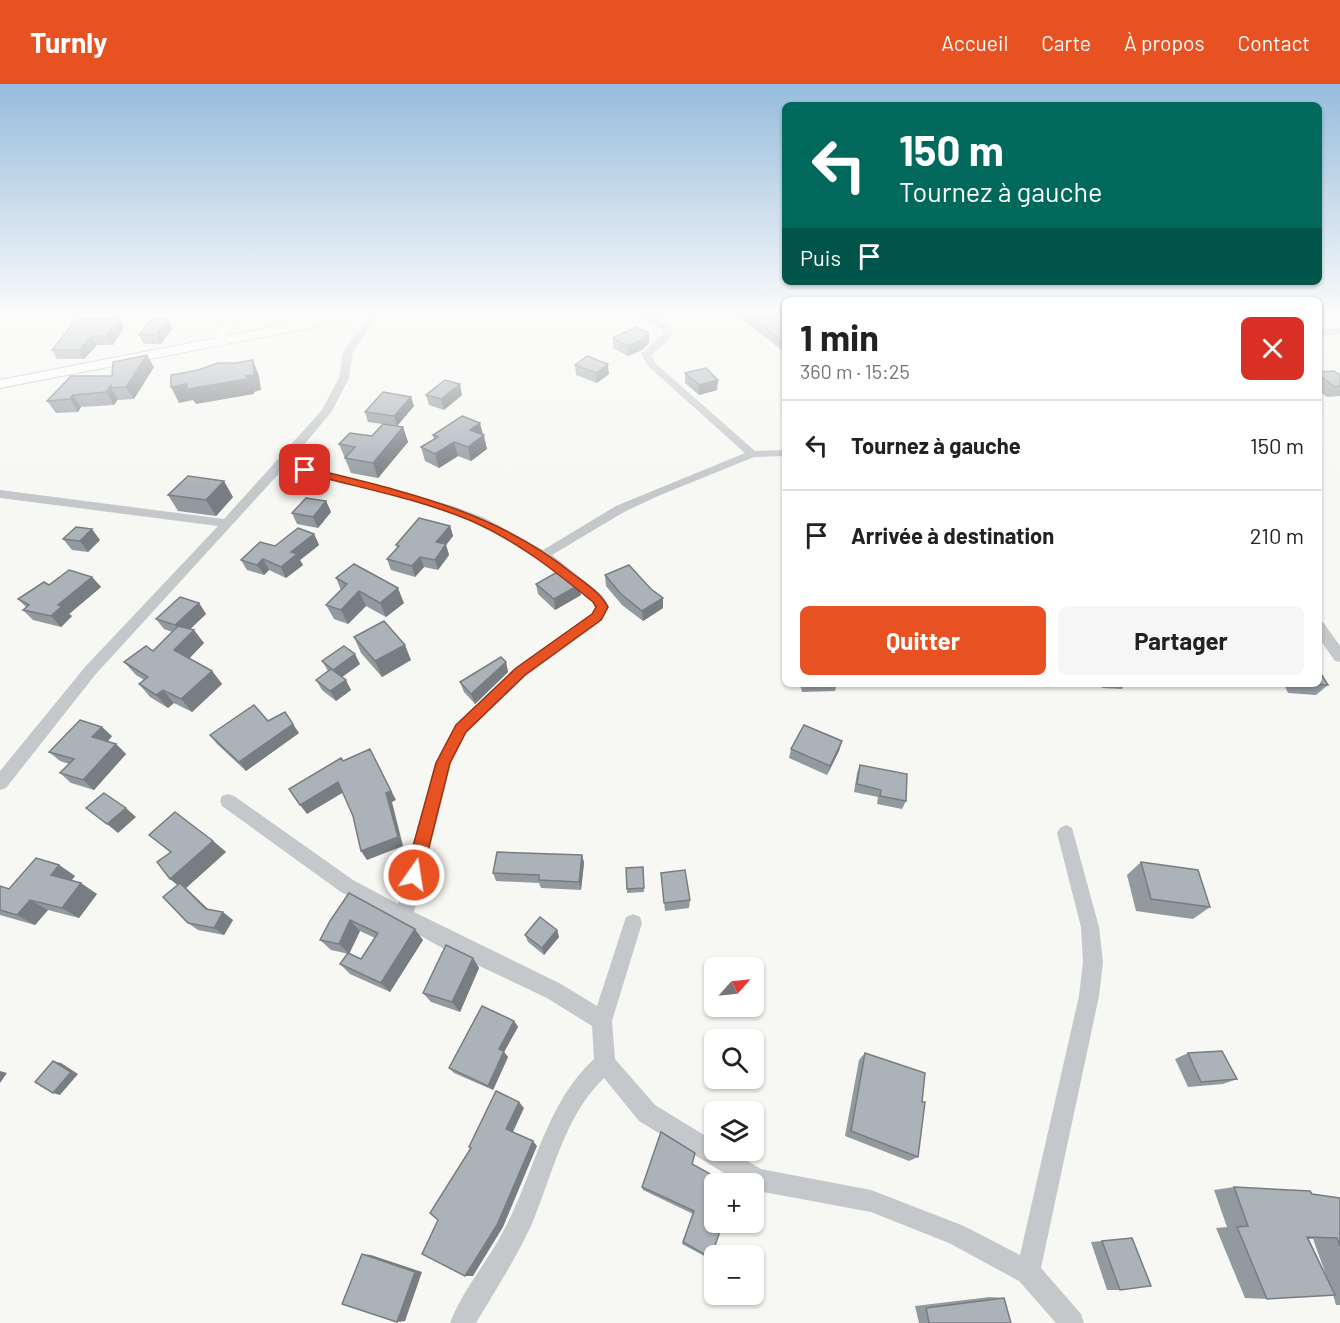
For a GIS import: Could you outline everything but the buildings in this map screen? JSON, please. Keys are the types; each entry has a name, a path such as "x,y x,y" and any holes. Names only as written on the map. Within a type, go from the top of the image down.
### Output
{"main road":[{"path":"0,384 70,371"}],"street":[{"path":"0,783 90,671 282,464 327,411 345,378 346,371"},
{"path":"659,371 752,454"},
{"path":"543,555 620,509 752,454 782,453"},
{"path":"282,464 449,509 481,521 543,555 598,600 602,607 597,617 521,672 460,729 443,763 404,916"},
{"path":"0,494 225,523"},
{"path":"1322,632 1340,657"},
{"path":"228,801 347,886 554,991 602,1021"},
{"path":"1028,1272 1089,996 1094,962 1090,927 1066,833"},
{"path":"633,923 602,1021 605,1063 647,1113 757,1180 871,1201 956,1234 1028,1272 1072,1323"},
{"path":"462,1323 514,1236 570,1107 592,1072 605,1063"}],"route":[{"path":"305,470 449,509 481,521 543,555 598,600 602,607 597,617 521,672 460,729 443,763 414,875"}]}
